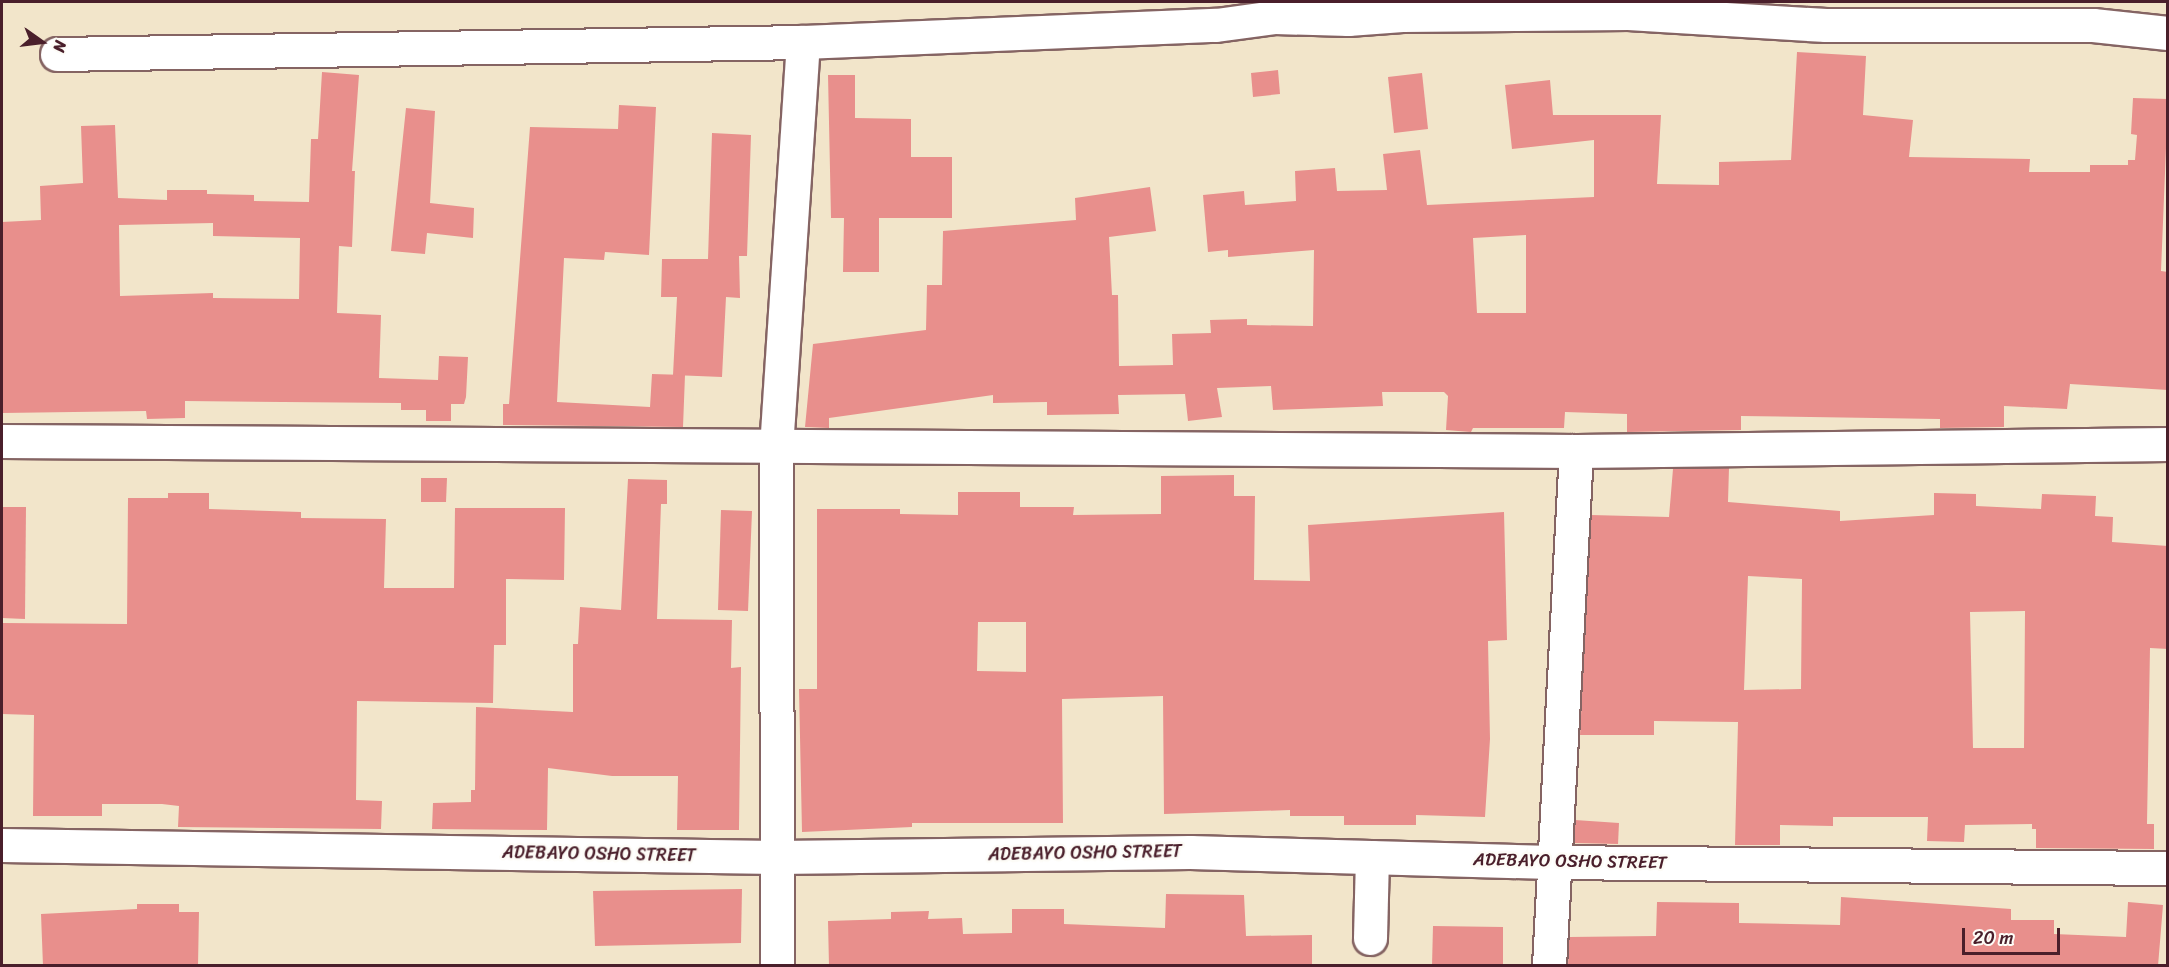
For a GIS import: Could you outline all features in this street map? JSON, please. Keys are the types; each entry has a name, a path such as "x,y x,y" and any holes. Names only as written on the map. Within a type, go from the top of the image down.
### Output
{"street":[{"path":"57,54 803,42 1216,25 1275,17 1348,19 1402,15 1616,13 1826,25 2092,25 2168,33"},
{"path":"777,966 776,448 803,42"},
{"path":"2,441 776,448 1576,451 2168,444"},
{"path":"1549,966 1552,862 1576,451"},
{"name":"ADEBAYO OSHO STREET","path":"2,845 776,857 1190,852 1552,862 2168,868"},
{"path":"1370,938 1372,857"}],"building":[{"path":"1797,52 1866,56 1863,115 1913,120 1909,157 2030,159 2029,172 2090,172 2090,165 2128,165 2128,160 2135,160 2137,135 2131,134 2133,98 2168,99 2161,271 2168,272 2168,390 2070,384 2067,409 2004,406 2004,427 1940,428 1940,419 1741,416 1741,430 1627,432 1627,414 1565,412 1564,428 1473,428 1471,432 1446,430 1448,396 1444,392 1382,392 1383,406 1273,410 1271,386 1217,388 1222,417 1188,421 1185,394 1118,395 1119,414 1047,415 1047,402 993,403 993,395 829,418 829,428 805,427 813,344 926,330 927,285 942,285 943,231 1076,220 1075,198 1150,187 1156,231 1109,237 1112,295 1118,295 1119,366 1173,365 1172,334 1211,333 1210,320 1247,319 1247,325 1313,326 1314,250 1228,257 1228,250 1208,252 1203,195 1244,191 1245,205 1296,201 1295,171 1335,168 1337,191 1387,190 1383,154 1420,150 1427,205 1594,197 1594,140 1512,149 1505,85 1550,80 1553,115 1661,115 1657,184 1719,185 1719,162 1791,160","holes":["1526,235 1526,313 1477,313 1473,238"]},
{"path":"1278,70 1280,94 1253,97 1251,73"},
{"path":"322,72 359,75 352,171 355,171 352,247 339,246 337,313 381,315 379,378 438,380 439,356 468,357 466,397 464,404 451,404 451,421 426,421 426,410 401,410 401,403 185,401 185,418 147,419 146,411 2,413 2,222 41,220 40,186 83,183 81,126 115,125 118,198 167,200 167,190 207,190 207,194 254,195 254,201 309,202 311,139 318,139","holes":["213,223 213,236 300,238 299,299 213,298 213,293 120,296 119,225"]},
{"path":"1422,73 1428,129 1394,133 1388,77"},
{"path":"828,75 855,75 855,118 911,119 911,157 952,157 952,218 879,218 879,272 843,272 844,218 831,218"},
{"path":"619,105 656,107 649,255 605,252 604,260 564,258 557,402 650,407 652,374 685,375 683,427 503,425 503,404 509,404 530,127 618,129"},
{"path":"406,108 435,111 430,203 474,208 473,238 427,233 425,254 391,251"},
{"path":"712,133 751,135 747,256 739,256 740,298 726,297 722,377 673,375 677,297 661,297 662,259 708,259"},
{"path":"1729,468 1728,502 1840,511 1840,521 1934,515 1934,493 1976,494 1976,506 2041,509 2042,494 2096,496 2095,516 2113,517 2112,542 2168,546 2168,649 2150,648 2147,824 2154,824 2154,849 2036,848 2036,829 2032,829 2032,824 1965,825 1964,842 1927,841 1928,817 1833,817 1833,826 1780,825 1780,845 1735,845 1738,722 1654,721 1654,735 1580,735 1591,515 1669,517 1673,469","holes":["1748,576 1802,579 1801,689 1744,690","2025,611 2024,748 1973,748 1970,612"]},
{"path":"1234,475 1234,496 1255,496 1254,580 1310,581 1308,525 1504,512 1507,640 1488,641 1490,739 1485,817 1416,815 1416,825 1344,825 1344,816 1290,816 1290,810 1164,814 1163,696 1062,699 1063,823 912,823 912,827 802,832 799,689 817,689 817,509 900,509 900,514 958,515 958,492 1020,492 1020,507 1074,507 1073,515 1161,514 1161,476","holes":["978,622 1026,622 1026,672 977,671"]},
{"path":"421,478 447,478 446,502 421,502"},
{"path":"628,479 667,480 667,504 661,504 657,619 732,620 731,668 741,667 739,830 677,830 678,776 612,776 548,768 547,830 432,829 433,803 471,802 471,790 475,790 476,707 573,712 573,644 578,644 580,607 621,610"},
{"path":"168,493 209,493 209,509 301,512 301,518 386,519 384,588 454,588 455,508 565,508 564,580 506,579 506,645 494,645 493,703 357,701 356,800 382,801 381,829 178,827 179,806 162,804 102,804 102,816 33,816 34,715 2,714 2,623 127,624 128,498 168,498"},
{"path":"2,507 26,507 25,619 2,618"},
{"path":"721,510 752,511 748,611 718,610"},
{"path":"1575,820 1619,823 1618,844 1574,843"},
{"path":"742,889 741,943 595,946 593,891"},
{"path":"1166,894 1244,895 1246,936 1312,935 1312,966 829,966 828,921 891,919 891,912 929,911 928,919 962,918 963,934 1012,933 1012,909 1064,909 1064,924 1165,928"},
{"path":"1841,897 2011,909 2011,920 2054,920 2054,934 2126,937 2128,902 2163,905 2158,966 1568,966 1569,937 1656,936 1657,902 1739,903 1739,923 1840,925"},
{"path":"137,904 179,904 179,912 199,912 198,966 43,966 41,914 137,909"},
{"path":"1433,926 1503,927 1503,964 1432,966"}]}
